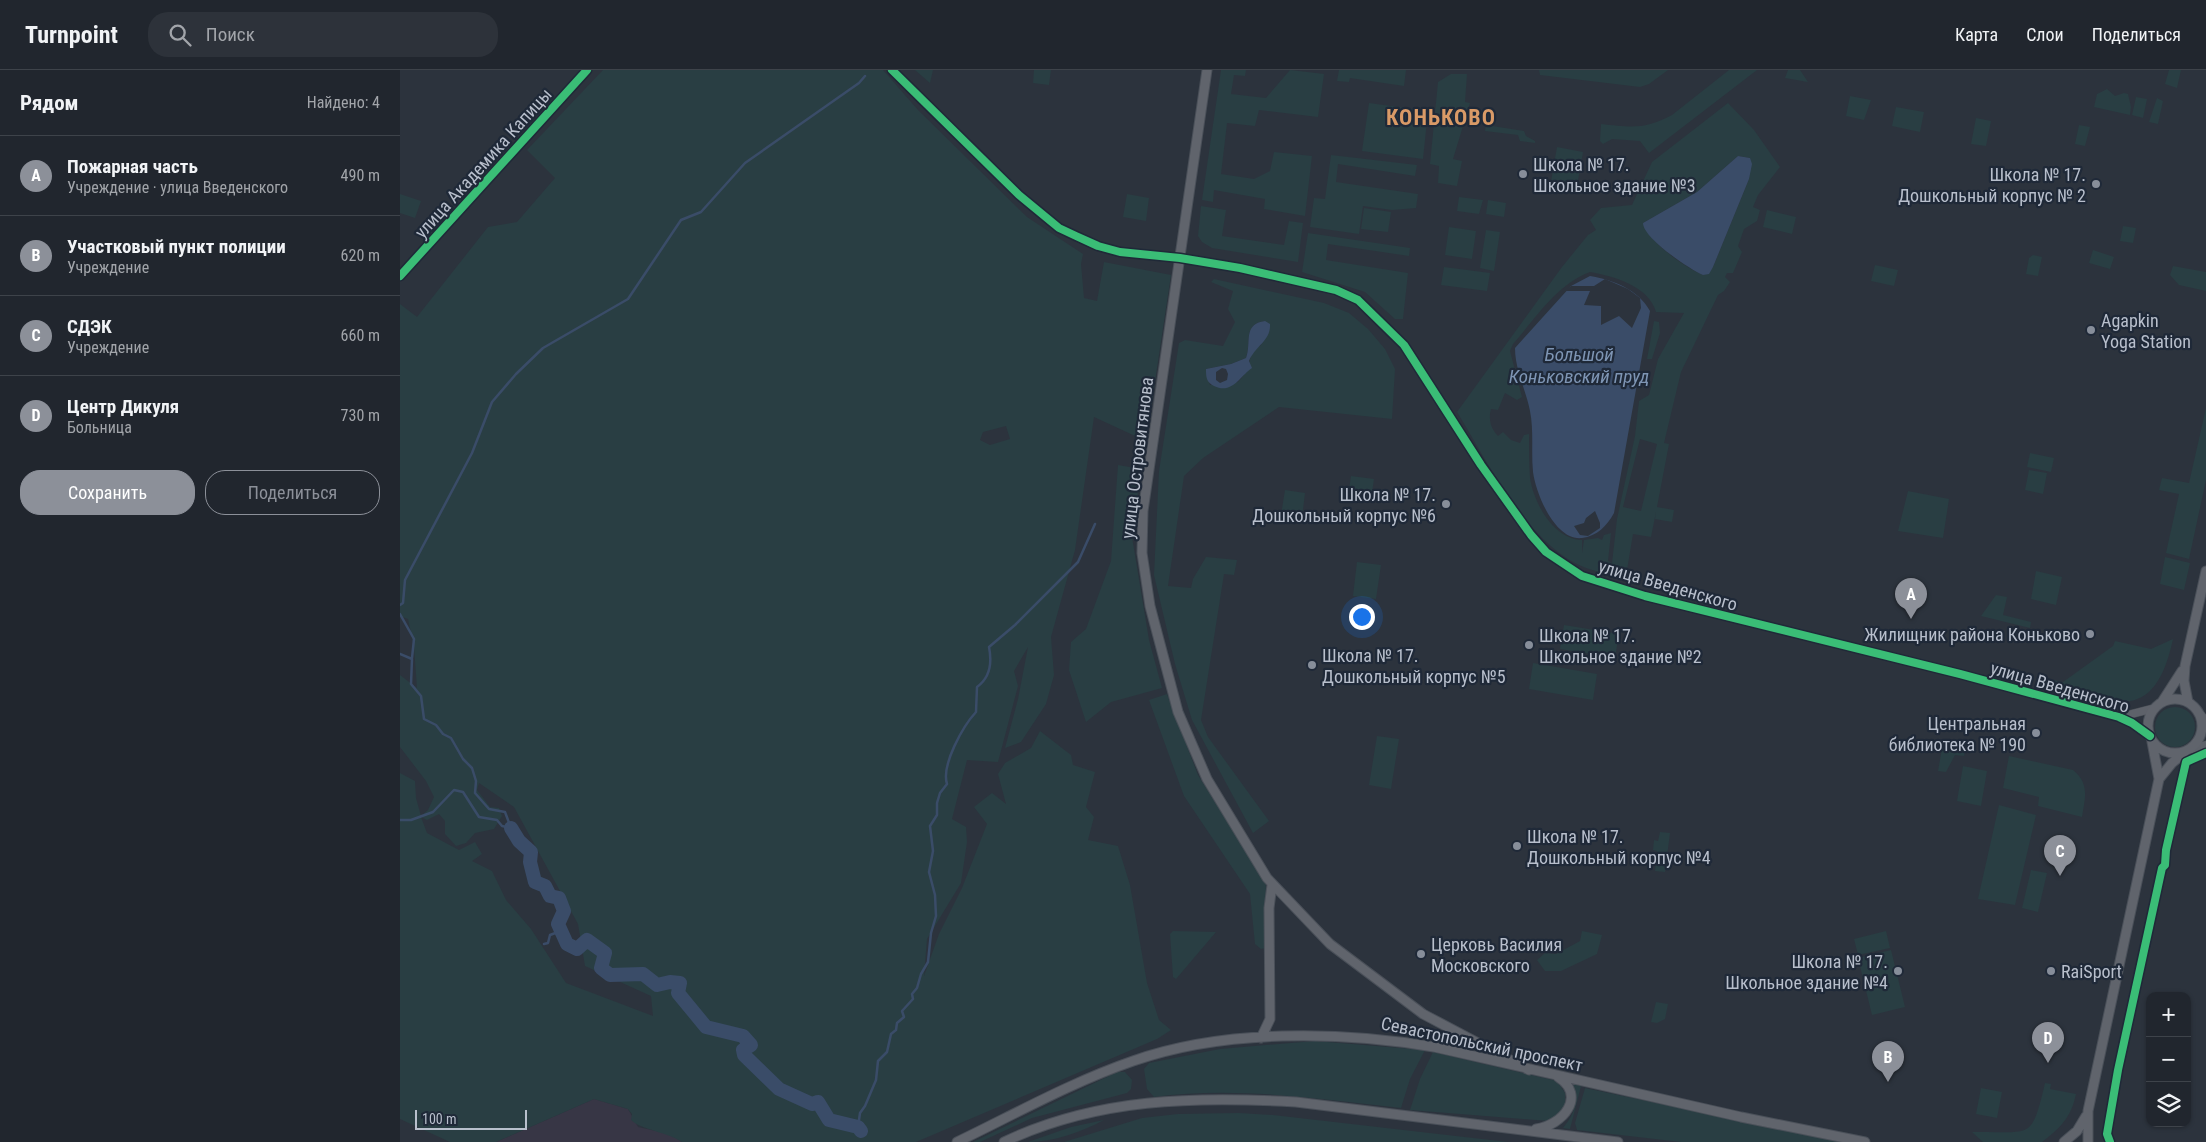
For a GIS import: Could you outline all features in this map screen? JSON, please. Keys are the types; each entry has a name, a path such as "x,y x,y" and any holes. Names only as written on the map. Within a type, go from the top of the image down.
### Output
{"main road":[{"name":"улица Островитянова","path":"1208,70 1143,511 1142,553 1150,606 1178,712 1207,779 1272,885 1330,944 1423,1014 1529,1070"},
{"path":"2188,702 2184,681 2185,666 2206,570"},
{"path":"2088,1142 2088,1111 2159,779 2148,722 2185,666"},
{"path":"2158,705 2175,699 2188,702 2203,717 2203,729 2197,743 2172,763 2159,779"},
{"path":"2151,739 2166,753 2188,751"},
{"path":"1261,1038 1270,1019 1269,955 1272,885"},
{"name":"Севастопольский проспект","path":"961,1140 1102,1072 1136,1060 1186,1048 1261,1038 1312,1035 1388,1039 1434,1047 1741,1117 1865,1142"},
{"path":"1531,1130 1553,1124 1562,1119 1568,1111 1570,1098 1568,1088 1562,1079 1554,1074"},
{"path":"1004,1142 1053,1122 1086,1112 1122,1106 1193,1100 1296,1102 1618,1142"},
{"path":"2064,1142 2077,1131 2088,1111"}],"street":[{"name":"улица Академика Капицы","path":"400,276 431,245 587,70"},
{"path":"892,70 1020,195 1059,228 1098,246 1120,252 1180,258"},
{"name":"улица Введенского","path":"1180,258 1336,290 1358,300 1404,345 1492,481 1531,535 1546,552 1582,576 1645,596 1960,674 2119,717 2132,723 2151,739"},
{"name":"улица Введенского","path":"2119,717 2158,705"},
{"path":"2188,751 2206,745"}],"shaded area":[{"path":"594,1099 628,1109 638,1127 670,1134 682,1142 496,1142"}],"green space":[{"path":"603,70 883,70 918,110 1027,217 1083,254 1081,264 1084,298 1097,301 1104,262 1171,275 1146,441 1094,417 1075,550 1051,637 1054,675 1046,704 1021,742 1005,748 1018,699 1028,647 1014,671 1018,686 998,762 967,760 952,819 966,827 967,842 961,883 927,939 924,976 939,934 962,888 987,824 974,807 992,793 1006,804 998,774 1005,763 1031,748 1040,731 1071,755 1073,765 1095,772 1086,807 1094,817 1088,840 1118,846 1130,885 1147,983 1159,1020 1171,1030 1157,1039 916,1142 682,1142 648,1129 631,1120 632,1114 628,1109 594,1099 496,1142 450,1142 400,1119 400,773 415,781 416,798 421,816 428,810 434,797 426,781 400,747 400,675 417,688 414,647 408,619 400,616 400,304 417,317 488,227 517,222 555,178 527,150","holes":["1006,426 1010,439 990,445 980,440 983,432","479,783 514,807 578,924 585,966 651,996 653,1016 566,983 531,929 506,900 492,871 472,861 482,854 475,842 459,850 427,833 421,817 427,820 439,814 445,821 445,834 456,846 466,843 475,833 494,829 502,816 499,808 490,807 477,790"]},
{"path":"915,70 933,70 930,83"},
{"path":"1034,70 1051,70 1049,85 1033,83"},
{"path":"1221,70 1246,70 1245,76 1234,75 1231,94 1266,98 1290,70 1324,74 1318,117 1259,110 1255,126 1227,123 1221,174 1254,179 1270,171 1274,152 1312,156 1305,216 1264,209 1265,199 1214,190 1213,202 1202,200"},
{"path":"1339,70 1406,70 1404,86 1350,78 1349,82 1337,81"},
{"path":"1539,70 1668,70 1649,84 1640,87 1540,75"},
{"path":"1729,70 1757,70 1649,153 1640,141 1612,139 1603,144 1600,141 1601,124 1637,126 1662,120 1672,115"},
{"path":"1788,70 1800,70 1808,82 1785,78"},
{"path":"2169,70 2181,70 2177,88 2165,84"},
{"path":"1451,74 1467,74 1465,102 1470,103 1453,159 1462,161 1457,186 1438,183 1439,166 1430,164 1438,82"},
{"path":"2107,89 2115,96 2124,93 2128,94 2131,107 2130,115 2094,107 2097,94"},
{"path":"1850,96 1871,100 1864,120 1846,116"},
{"path":"2136,97 2147,99 2143,118 2132,115"},
{"path":"2157,98 2163,101 2158,124 2149,122"},
{"path":"1369,103 1428,111 1423,159 1362,151"},
{"path":"1728,103 1754,130 1780,167 1758,195 1753,207 1760,210 1757,221 1744,229 1738,246 1742,252 1733,273 1727,273 1725,277 1730,282 1724,291 1718,295 1681,372 1664,443 1669,444 1657,507 1674,510 1672,522 1655,519 1656,512 1651,537 1633,534 1627,570 1608,573 1582,567 1559,553 1538,533 1518,510 1501,485 1457,412 1562,267 1588,235 1596,230 1590,220 1601,208 1632,205 1652,162","holes":["1738,156 1750,158 1749,179 1713,267 1703,275 1668,253 1652,238 1643,223 1697,192","1590,272 1609,276 1629,284 1646,295 1656,312 1684,313 1658,359 1649,395 1639,401 1635,436 1617,519 1612,563 1608,561 1611,533 1604,535 1602,540 1598,538 1584,540 1582,553 1582,540 1572,538 1554,527 1541,508 1532,488 1529,462 1529,434 1524,435 1520,443 1511,440 1503,432 1498,436 1490,420 1491,409 1498,410 1505,393 1517,400 1522,397 1510,351 1513,344 1547,303 1557,293","1640,439 1657,444 1641,511 1623,507"]},
{"path":"1896,107 1924,112 1920,132 1892,126"},
{"path":"1976,118 1991,121 1986,146 1971,144"},
{"path":"1486,125 1524,131 1526,136 1535,141 1535,143 1520,141 1518,135 1485,131"},
{"path":"2079,125 2090,127 2085,146 2075,144"},
{"path":"1557,147 1583,152 1576,192 1550,187"},
{"path":"1331,155 1417,165 1415,176 1338,164 1336,182 1418,194 1416,208 1392,210 1363,206 1359,234 1310,227 1314,198 1325,199"},
{"path":"400,194 421,201 415,218 400,213"},
{"path":"1127,194 1149,198 1146,221 1123,217"},
{"path":"1459,197 1483,200 1479,214 1457,211"},
{"path":"1488,200 1506,203 1504,217 1486,214"},
{"path":"1201,206 1226,210 1222,236 1284,245 1289,221 1303,223 1298,262 1212,248 1202,242 1198,236"},
{"path":"1364,208 1391,212 1388,232 1361,229"},
{"path":"1767,210 1796,217 1792,234 1763,227"},
{"path":"2123,226 2136,228 2133,243 2120,241"},
{"path":"1449,227 1476,231 1472,259 1445,255"},
{"path":"1486,230 1500,232 1494,271 1480,268"},
{"path":"1308,233 1410,248 1409,256 1328,244 1326,260 1408,273 1403,319 1395,319 1365,292 1302,272"},
{"path":"2093,250 2114,257 2110,269 2089,263"},
{"path":"2033,255 2042,257 2038,276 2026,274 2029,258"},
{"path":"1875,265 1898,270 1894,286 1871,281"},
{"path":"2173,266 2206,272 2206,291 2179,285 2170,275"},
{"path":"1444,267 1490,273 1487,291 1441,285"},
{"path":"1214,279 1324,303 1349,313 1368,329 1385,349 1395,369 1392,419 1279,407 1203,458 1184,476 1168,586 1191,588 1193,579 1206,557 1237,560 1234,575 1224,574 1201,720 1208,737 1269,821 1253,833 1192,720 1175,664 1154,575 1159,471 1179,343 1185,340 1223,346 1235,322 1228,309 1233,291 1211,282","holes":["1265,321 1261,345 1252,351 1247,371 1238,382 1210,385 1206,369 1231,364 1246,358 1250,330 1253,326"]},
{"path":"1654,321 1659,322 1660,333 1652,359 1647,359"},
{"path":"2206,408 2206,480 2189,559 2166,553 2179,494 2159,490 2162,478 2189,483"},
{"path":"2030,453 2054,458 2051,472 2027,467"},
{"path":"1118,465 1141,469 1132,537 1149,640 1162,688 1111,702 1086,722 1069,670 1071,642 1086,629 1111,561"},
{"path":"2029,470 2047,473 2043,494 2025,490"},
{"path":"1351,476 1374,479 1372,493 1349,490"},
{"path":"1285,490 1305,493 1302,518 1281,515"},
{"path":"1908,491 1949,499 1943,538 1898,531"},
{"path":"2165,557 2190,563 2184,590 2160,584"},
{"path":"1357,562 1381,565 1376,599 1353,596"},
{"path":"2036,571 2062,577 2056,605 2031,599"},
{"path":"1996,595 2007,597 2003,615 2031,622 2030,628 1981,616"},
{"path":"1564,625 1619,634 1615,658 1560,649"},
{"path":"2173,639 2165,666 2156,684 2144,695 2131,701 2115,702 2097,699 2053,688 2053,680 2063,682 2113,646 2115,641 2151,649"},
{"path":"1533,663 1597,674 1593,700 1529,689"},
{"path":"1167,694 1198,775 1266,883 1265,948 1261,949 1255,944 1250,894 1184,796 1149,700"},
{"path":"2179,707 2186,710 2192,716 2195,727 2194,735 2186,744 2179,747 2171,747 2164,744 2156,735 2155,723 2158,716 2167,708"},
{"path":"1377,736 1399,739 1391,789 1369,785"},
{"path":"1943,743 1966,747 1964,756 1955,755 1946,772 1938,771"},
{"path":"2009,756 2073,770 2084,786 2085,797 2082,817 2038,806 2039,797 2003,788"},
{"path":"1963,766 1987,771 1981,806 1957,801"},
{"path":"1999,805 2036,815 2015,905 1978,899"},
{"path":"1660,832 1670,833 1665,872 1655,871 1657,851 1653,850 1654,840 1658,841"},
{"path":"2031,870 2047,873 2038,912 2022,908"},
{"path":"1173,931 1216,932 1176,979 1173,977 1170,934"},
{"path":"1582,931 1602,935 1597,954 1561,971 1545,971 1537,960 1545,953 1556,954 1580,941"},
{"path":"1886,931 1890,948 1858,955 1854,939"},
{"path":"1891,950 1905,1007 1872,1015 1858,958"},
{"path":"1656,1002 1668,1004 1665,1019 1657,1023 1651,1022"},
{"path":"1315,1041 1425,1050 1410,1079 1401,1108 1247,1093 1185,1094 1154,1097 1147,1089 1144,1069 1149,1063 1220,1049"},
{"path":"1433,1052 1557,1081 1565,1093 1565,1108 1549,1121 1410,1110 1420,1079"},
{"path":"1117,1072 1125,1072 1132,1080 1131,1089 1127,1093 1032,1118 980,1142 973,1142"},
{"path":"2045,1083 2051,1084 2050,1089 2076,1094 2071,1110 2064,1122 2042,1142 1983,1142 1972,1132 2018,1132 2026,1129 2032,1124 2036,1115"},
{"path":"1573,1084 1581,1086 1570,1129 1563,1128 1570,1118 1574,1107 1576,1096"},
{"path":"1585,1088 1842,1142 1681,1142 1577,1130 1575,1123"},
{"path":"1981,1088 2002,1092 1997,1118 1976,1114"},
{"path":"1239,1113 1273,1115 1508,1142 1064,1142 1142,1118 1178,1114"},
{"path":"1104,1120 1067,1136 1038,1142 1028,1142 1071,1127"}],"water":[{"path":"1738,156 1750,158 1752,164 1749,179 1713,267 1709,274 1703,275 1678,260 1658,244 1650,237 1643,223 1697,192"},
{"name":"Большой Коньковский пруд","path":"1590,276 1616,283 1632,291 1645,303 1650,311 1614,513 1601,530 1582,538 1572,537 1555,524 1538,492 1533,472 1530,411 1515,356 1515,348 1571,286"},
{"path":"1265,321 1270,324 1270,330 1249,361 1252,368 1235,383 1226,388 1220,388 1209,383 1206,369 1231,364 1246,358 1250,330 1258,323","holes":["1222,368 1226,369 1228,374 1227,380 1220,383 1216,380 1216,372"]}],"pier":[{"path":"1605,279 1628,289 1640,298 1641,308 1632,328 1619,316 1601,325 1601,306 1584,305 1590,291 1565,291 1571,286 1594,286"},
{"path":"1595,511 1600,528 1588,536 1580,535 1574,526 1584,523 1586,518"}],"waterway":[{"path":"400,605 403,603 405,580 472,453 492,402 516,374 543,348 628,299 681,220 701,212 745,163 859,83 865,76"},
{"path":"858,1127 860,1113 876,1080 878,1061 887,1052 891,1034 896,1030 897,1023 904,1017 902,1011 913,999 912,994 917,988 921,974 928,962 931,933 936,916 935,895 929,872 933,851 930,826 937,815 937,803 940,793 947,784 947,767 954,746 965,726 976,712 977,687 988,674 989,647 1015,625 1078,562 1095,524"},
{"path":"400,614 414,639 412,658"},
{"path":"400,654 412,659 411,684 421,696 424,719 436,725 443,734 451,738 463,759 472,768 476,781 475,793 489,809 505,812 511,828 502,826 497,820 479,817 463,792 454,790 433,812 411,820 400,820"},
{"path":"511,828 519,841 531,852 530,862 535,882 545,886 550,896 559,898 564,911 558,924 567,944 577,949 587,940 605,953 601,968 610,975 643,974 657,985 670,982 680,983 678,993 706,1027 743,1036 751,1045 743,1050 744,1055 779,1089 812,1104 818,1102 829,1120 858,1127 861,1131"},
{"path":"544,944 548,943 550,935 558,932 562,935"}],"cycle path":[{"path":"400,276 587,70"},
{"path":"892,70 1019,195 1059,228 1098,246 1120,252 1180,258 1240,268 1336,290 1358,300 1404,345 1481,465 1531,535 1546,552 1582,576 1645,596 1960,674 2119,717 2132,723 2150,736"},
{"path":"2110,1142 2107,1134 2118,1070 2162,868 2165,865 2166,850 2186,762 2206,753"}],"place":[{"name":"Школа № 17. Школьное здание №3","path":"1523,174"},
{"name":"Школа № 17. Дошкольный корпус № 2","path":"2096,184"},
{"name":"Agapkin Yoga Station","path":"2091,330"},
{"name":"Школа № 17. Дошкольный корпус №6","path":"1446,504"},
{"name":"Пожарная часть","path":"1911,619"},
{"name":"Жилищник района Коньково","path":"2090,634"},
{"name":"Школа № 17. Школьное здание №2","path":"1529,645"},
{"name":"Школа № 17. Дошкольный корпус №5","path":"1312,665"},
{"name":"Центральная библиотека № 190","path":"2036,733"},
{"name":"Школа № 17. Дошкольный корпус №4","path":"1517,846"},
{"name":"СДЭК","path":"2060,876"},
{"name":"Церковь Василия Московского","path":"1421,954"},
{"name":"Школа № 17. Школьное здание №4","path":"1898,971"},
{"name":"RaiSport","path":"2051,971"},
{"name":"Центр Дикуля","path":"2048,1063"},
{"name":"Участковый пункт полиции","path":"1888,1082"}],"district":[{"name":"КОНЬКОВО","path":"1441,117"}]}
